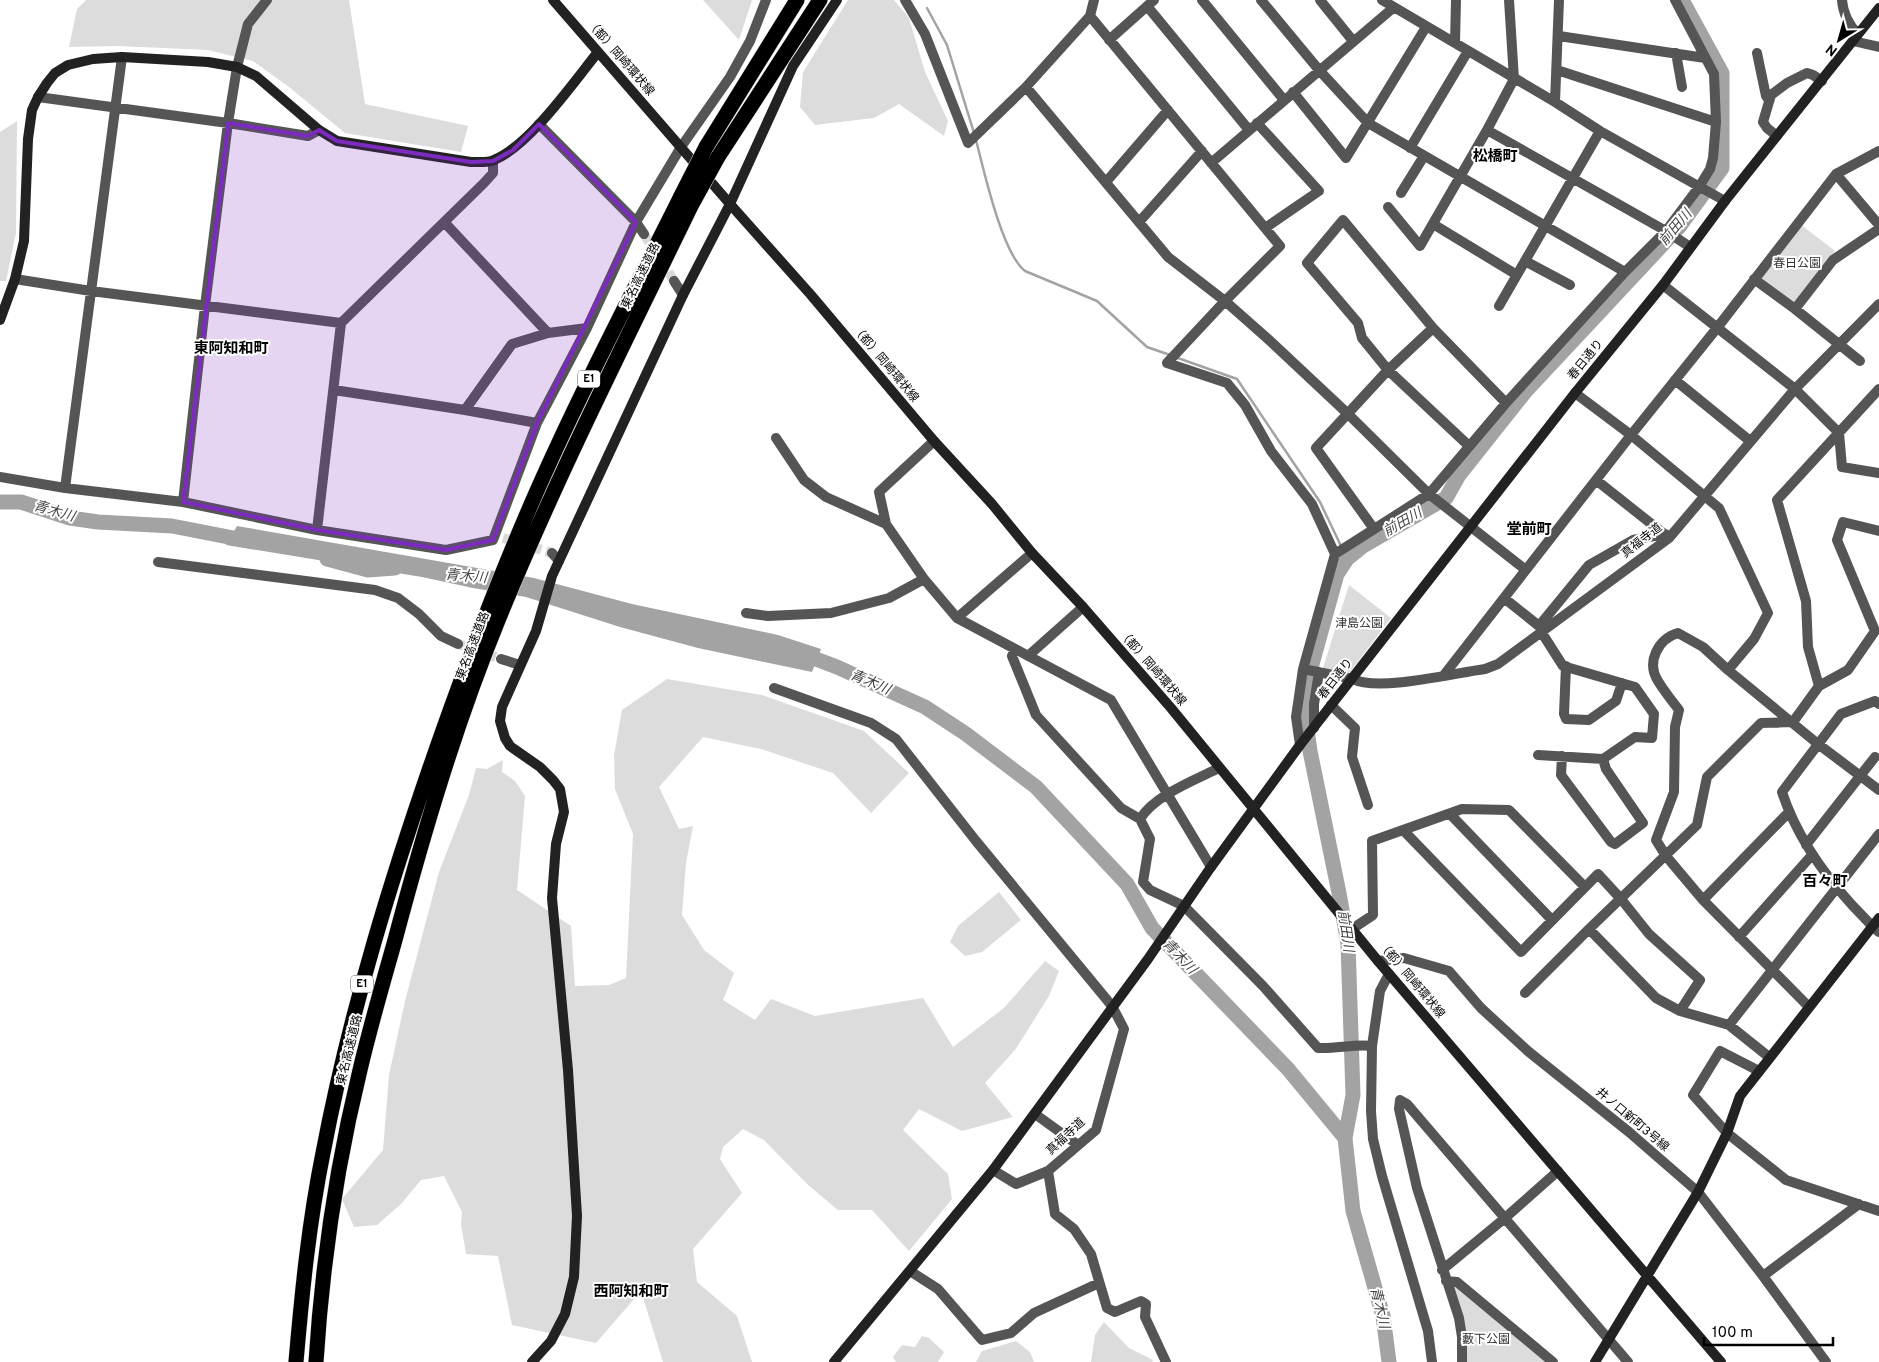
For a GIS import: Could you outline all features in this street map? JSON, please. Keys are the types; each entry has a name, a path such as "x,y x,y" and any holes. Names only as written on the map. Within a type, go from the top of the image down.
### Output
{"highway":[{"name":"東名高速道路","path":"296,1362 306,1256 322,1153 362,982 423,787 491,620 520,567 587,420 686,202 706,147 796,0"},
{"name":"東名高速道路","path":"316,1362 326,1260 342,1156 359,1072 406,897 491,620 506,562 572,412 686,202 718,157 820,0"}],"street":[{"path":"183,502 204,306 237,67 248,24 267,0"},
{"path":"0,477 64,488 183,502 317,530 446,550 498,539 537,423 587,328 636,222 681,147 730,78 750,41 766,0"},
{"path":"532,1362 551,1341 565,1314 574,1277 577,1216 568,1070 552,898 556,844 564,812 560,789 553,780 540,767 510,746 501,730 502,707 536,631 552,576 683,295 730,204 794,66 837,0"},
{"path":"904,0 925,34 968,143 1026,87 1090,16 1094,0"},
{"path":"1202,0 1284,100"},
{"path":"1261,0 1319,70 1368,123 1625,272"},
{"path":"1320,0 1353,41"},
{"path":"1382,0 1555,102 1600,132 1725,201"},
{"path":"1455,43 1456,0"},
{"path":"1388,207 1420,246 1514,79 1509,0"},
{"path":"1555,102 1559,0 1565,0"},
{"path":"1334,554 1429,494 1506,403 1625,272 1666,231 1699,187 1710,169 1713,158 1716,122 1714,74 1675,0"},
{"path":"1842,0 1843,7 1856,37 1879,47"},
{"name":"（都）岡崎環状線","path":"555,1 934,441 992,504 1032,553 1171,708 1378,961 1721,1362"},
{"path":"1109,40 1150,3 1253,126 1319,191 1265,228"},
{"path":"1211,163 1393,8"},
{"name":"春日通り","path":"1300,745 1574,393 1663,285 1725,201 1879,8"},
{"path":"834,1362 993,1170 1148,959 1211,867 1300,745 1296,717 1303,670 1334,554 1312,504 1271,451 1245,405 1227,383 1167,363 1280,246 1090,16"},
{"path":"1293,92 1346,158 1426,27"},
{"path":"1558,36 1705,58"},
{"path":"1410,148 1468,51"},
{"path":"0,320 15,278 24,241 28,138 32,110 38,97 55,73 68,65 93,59 122,57 208,62 237,67 256,76 319,130 337,141 471,162 493,161 513,150 539,124 598,52"},
{"path":"1676,53 1682,87"},
{"path":"1757,53 1766,96 1769,100"},
{"path":"64,488 122,57"},
{"path":"1557,70 1716,122"},
{"path":"1777,136 1763,122 1771,95 1788,83 1806,74 1813,75 1822,81"},
{"path":"1026,87 1140,221 1168,257 1225,301 1347,413 1429,494 1526,570"},
{"path":"38,97 228,122 308,136 319,130"},
{"path":"1106,182 1168,110"},
{"path":"539,124 636,222 644,234"},
{"path":"1487,130 1666,231 1690,247"},
{"path":"1499,306 1600,132"},
{"path":"1444,675 1836,174 1879,150"},
{"path":"1140,221 1202,151"},
{"path":"1401,193 1424,156"},
{"path":"317,530 341,324 445,223 493,173 493,161"},
{"path":"1836,174 1879,225"},
{"path":"1468,446 1388,370 1362,338 1358,323 1307,263 1342,220 1433,328 1506,403"},
{"path":"445,223 548,333"},
{"path":"1433,224 1517,275"},
{"path":"1795,309 1833,260 1879,229"},
{"path":"1526,261 1570,286"},
{"path":"15,278 90,291 341,324"},
{"path":"1754,279 1841,344 1860,361"},
{"path":"674,281 683,295"},
{"path":"1663,285 1795,389 1838,433 1842,467 1879,473"},
{"name":"真福寺道","path":"1303,670 1353,679 1359,682 1390,684 1493,666 1667,536 1795,389 1879,304"},
{"path":"465,410 512,344 548,333 587,328"},
{"path":"1374,529 1316,448 1388,370 1433,328"},
{"path":"1675,380 1750,441"},
{"path":"1819,686 1808,647 1806,601 1777,500 1879,389"},
{"path":"334,390 537,423"},
{"path":"1574,393 1631,435 1719,508 1768,613 1754,639 1728,670"},
{"path":"776,438 804,480 826,497 886,524"},
{"path":"934,441 879,492 886,524 924,579 957,618 1111,700 1211,867"},
{"path":"1596,480 1667,536"},
{"path":"1793,722 1819,686 1848,670 1877,630 1837,540 1843,522 1879,531"},
{"path":"1542,630 1589,564 1633,540 1667,536"},
{"path":"552,553 559,561"},
{"path":"957,618 1032,553"},
{"path":"158,562 376,590 398,598 419,614 441,636 458,644"},
{"path":"746,613 768,616 831,614 889,598 924,579"},
{"path":"1504,598 1542,630 1562,664 1635,687 1653,711 1652,738 1635,738 1603,759 1538,755"},
{"path":"1028,656 1083,608"},
{"path":"1809,1007 1703,900 1666,856 1656,840 1674,792 1675,727 1679,710 1656,679 1653,665 1655,653 1660,643 1671,635 1678,633 1703,647 1818,744 1879,790"},
{"path":"1016,649 1012,656 1036,715 1121,808 1140,819 1150,839 1143,882 1150,890 1184,907 1263,986 1318,1048 1333,1049 1367,1045"},
{"path":"501,658 520,665"},
{"path":"1566,666 1564,714 1566,719 1589,720 1615,703 1622,682"},
{"path":"1314,728 1314,704 1319,672"},
{"name":"真福寺道","path":"774,688 871,723 896,739 976,841 1112,1006 1124,1029 1096,1130 1048,1170 1016,1184 993,1170"},
{"path":"1595,1362 1698,1192 1727,1133 1740,1096 1809,1007 1877,926 1836,888 1812,855 1789,812 1782,792 1841,714 1876,701 1879,704"},
{"path":"1331,705 1355,728 1352,757 1368,805"},
{"path":"1525,993 1697,825 1707,777 1761,723 1793,722"},
{"path":"1562,756 1561,774 1611,842 1615,844 1643,823 1606,769 1603,759"},
{"path":"1806,845 1875,757"},
{"path":"1140,819 1146,809 1167,795 1219,768"},
{"path":"1352,929 1373,915 1372,841 1462,809 1509,810 1585,887"},
{"path":"1703,900 1789,812"},
{"path":"1450,814 1552,920"},
{"path":"1404,831 1521,952 1598,874 1649,934 1700,980 1680,1011"},
{"path":"1730,1026 1879,834"},
{"path":"1739,937 1812,855"},
{"path":"1589,929 1656,998 1680,1011 1730,1026 1770,1057"},
{"name":"井ノ口新町3号線","path":"1378,961 1404,958 1449,971 1481,1008 1529,1052 1698,1192 1826,1362"},
{"path":"1389,974 1380,991 1367,1045 1373,1139 1428,1332 1432,1362"},
{"path":"1759,1071 1720,1051 1693,1095 1727,1133 1786,1180 1879,1211"},
{"path":"1462,1362 1462,1337 1459,1318 1417,1188 1399,1109 1400,1100 1407,1104 1628,1362"},
{"path":"1035,1114 1078,1145"},
{"path":"1048,1170 1055,1214 1074,1229 1091,1254 1107,1308 1115,1312 1141,1301 1146,1304 1145,1316 1166,1362"},
{"path":"1442,1270 1558,1171"},
{"path":"1763,1276 1859,1204"},
{"path":"910,1270 938,1289 982,1340 1012,1333 1034,1313 1099,1284"},
{"path":"1446,1281 1457,1282 1553,1362"}],"highlighted area":[{"path":"228,123 308,136 319,130 337,141 471,162 493,161 513,150 539,124 636,222 537,423 493,540 446,550 317,530 183,502"}],"green space":[{"path":"86,0 349,0 365,104 468,126 461,152 345,133 289,87 253,61 208,50 118,46 69,47 77,9"},
{"path":"703,0 752,0 739,40"},
{"path":"848,0 894,0 909,18 925,72 948,121 944,136 899,104 874,118 815,125 800,107 803,72"},
{"path":"17,121 16,233 6,281 0,281 0,132"},
{"name":"春日公園","path":"1800,224 1835,251 1795,304 1759,278"},
{"name":"津島公園","path":"1349,585 1391,618 1349,673 1323,668"},
{"path":"667,679 762,695 864,731 909,773 871,813 833,773 761,749 703,737 659,787 679,829 693,826 686,863 682,915 704,950 734,973 723,1000 755,1020 771,999 815,1016 923,998 953,1047 1004,1008 1045,961 1059,971 1049,996 1015,1050 985,1083 1013,1117 962,1131 919,1109 903,1130 948,1174 952,1199 909,1251 872,1210 838,1210 807,1184 764,1140 743,1129 723,1147 720,1159 742,1193 693,1249 697,1282 737,1316 752,1362 663,1362 641,1291 596,1343 512,1325 498,1256 466,1254 461,1224 462,1212 444,1176 421,1180 401,1204 377,1225 354,1227 342,1199 383,1150 389,1075 405,1001 439,872 469,795 476,768 487,769 503,760 502,772 515,781 525,796 517,890 571,926 575,986 609,985 626,978 633,834 615,789 614,755 622,710"},
{"path":"999,892 1021,920 982,952 965,956 950,942 958,926"},
{"name":"藪下公園","path":"1456,1286 1548,1362 1465,1362 1452,1288"},
{"path":"1104,1322 1129,1348 1153,1360 1152,1362 1091,1362 1095,1335"},
{"path":"922,1336 929,1338 944,1352 938,1362 896,1362 893,1357 902,1345 915,1347"},
{"path":"1016,1341 1030,1352 1034,1362 976,1362 982,1351"}],"water":[{"path":"237,526 534,578 632,604 778,635 821,649 812,672 698,648 620,627 526,597 422,577 226,545"}],"waterway":[{"name":"前田川","path":"1345,1138 1353,1095 1348,944 1310,751 1305,715 1312,664 1337,574 1347,559 1363,546 1446,498 1459,475 1525,392 1679,227 1722,168 1722,73 1682,0"},
{"path":"927,8 947,45 974,133"},
{"path":"976,140 1001,230 1017,261 1025,271 1097,301 1147,347 1170,355"},
{"path":"1175,357 1237,379 1320,502 1341,546"},
{"name":"青木川","path":"0,502 21,502 70,518 98,522 172,526 249,541"},
{"path":"1343,551 1347,559"},
{"name":"青木川","path":"327,559 368,570 395,568"},
{"name":"青木川","path":"800,653 837,667 925,707 966,734 1036,787 1127,884 1152,928 1288,1069 1345,1138 1353,1211 1383,1316 1389,1362"}],"tunnel":[{"path":"644,234 674,281"},
{"path":"503,538 552,553"},
{"path":"458,644 501,659"}],"district":[{"name":"松橋町","path":"1495,157"},
{"name":"東阿知和町","path":"231,349"},
{"name":"堂前町","path":"1529,530"},
{"name":"百々町","path":"1825,882"},
{"name":"西阿知和町","path":"631,1292"}]}
